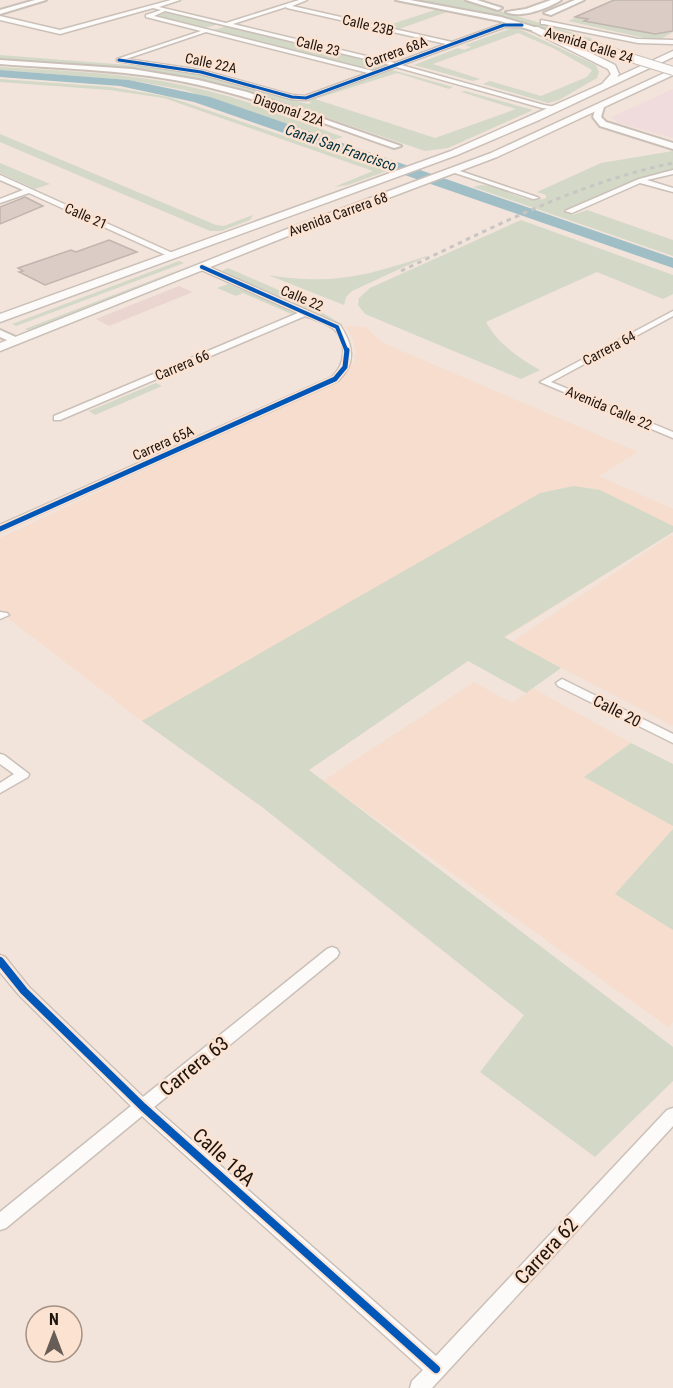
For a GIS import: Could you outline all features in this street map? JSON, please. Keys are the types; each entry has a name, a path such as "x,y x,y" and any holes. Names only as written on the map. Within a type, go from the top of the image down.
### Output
{"main road":[{"path":"540,22 638,40 673,42"},
{"path":"540,22 610,65 615,74 604,87"},
{"name":"Avenida Carrera 68","path":"0,318 397,174 546,114 673,54"},
{"name":"Avenida Carrera 68","path":"0,347 537,137 673,71"},
{"path":"632,91 662,87"}],"street":[{"path":"0,6 16,0"},
{"path":"0,6 26,0"},
{"path":"0,12 43,0"},
{"path":"0,18 58,32 177,0"},
{"path":"204,31 304,0"},
{"name":"Avenida Calle 24","path":"399,0 502,22 522,25 540,22 673,62"},
{"path":"469,0 529,18"},
{"path":"510,12 527,11 558,0"},
{"path":"540,22 580,0"},
{"name":"Calle 23B","path":"285,6 450,44"},
{"name":"Calle 23","path":"154,7 396,65 492,94 544,107 558,108"},
{"name":"Calle 23","path":"176,12 160,11 148,16 373,73"},
{"name":"Carrera 68A","path":"297,98 306,98 396,65 502,22"},
{"name":"Avenida Calle 24","path":"540,22 586,44 673,71"},
{"name":"Calle 22A","path":"204,31 119,60 201,72 297,98"},
{"name":"Diagonal 22A","path":"0,64 137,75 197,85 394,147"},
{"name":"Calle 23","path":"492,94 546,114"},
{"path":"600,107 597,117 603,124 673,146"},
{"path":"454,171 535,198"},
{"path":"569,211 640,180 673,172"},
{"name":"Calle 21","path":"0,177 173,255"},
{"path":"640,180 673,190"},
{"path":"0,201 30,190"},
{"name":"Calle 22","path":"202,267 337,327 344,338 349,362 344,373 335,379"},
{"name":"Carrera 66","path":"57,418 306,312"},
{"name":"Carrera 64","path":"544,382 673,313"},
{"path":"0,333 16,341"},
{"name":"Carrera 65A","path":"0,529 335,379"},
{"name":"Avenida Calle 22","path":"544,382 673,435"},
{"name":"Calle 20","path":"562,683 673,739"},
{"path":"0,758 23,774 0,789"},
{"name":"Carrera 63","path":"0,1222 332,953"},
{"name":"Calle 18A","path":"0,961 24,991 143,1107 436,1369"},
{"name":"Carrera 62","path":"419,1388 673,1115"}],"shaded area":[{"path":"673,89 673,138 618,123 611,117"},
{"path":"179,286 193,292 109,326 96,319"},
{"path":"345,326 366,327 380,341 397,349 638,452 599,476 673,509 673,532 468,661 309,770 262,807 142,721 0,612 0,538 339,379 354,362 356,351 352,337"},
{"path":"671,535 673,536 673,726 512,642"},
{"path":"474,682 512,703 533,688 631,743 584,777 673,826 673,829 615,894 673,930 673,1022 668,1027 323,781"}],"green space":[{"path":"406,0 464,0 593,39 586,42 501,18"},
{"path":"435,10 447,12 399,29 386,26"},
{"path":"171,13 219,24 202,29 154,18 153,14"},
{"path":"578,17 588,19 586,21 655,34 673,32 661,39 649,39 568,21"},
{"path":"227,26 388,65 371,71 210,31"},
{"path":"515,27 596,65 599,72 597,78 559,100 548,103 483,84 490,81 541,96 587,77 592,70 553,48 518,33 433,64 480,79 473,81 414,65 458,48 464,50 471,47 465,45"},
{"path":"0,55 166,68 214,77 308,104 312,103 307,101 392,70 453,87 449,89 397,73 315,99 435,138 516,109 461,92 465,91 533,110 448,148 425,151 290,105 197,79 122,68 0,60"},
{"path":"0,67 100,73 150,79 200,89 272,111 343,137 333,140 185,90 129,80 0,70"},
{"path":"0,79 111,87 169,97 387,171 348,185 334,187 373,171 164,98 109,90 0,82"},
{"path":"0,134 216,225 224,226 253,215 250,220 221,231 210,231 0,142"},
{"path":"673,151 673,170 621,185 562,211 573,215 587,210 673,240 673,256 473,187 492,186 519,197 537,200 546,198 546,195 537,192 601,163"},
{"path":"0,163 50,184 35,189 0,173"},
{"path":"521,220 673,275 673,294 663,299 597,272 486,322 510,350 540,370 521,379 365,314 358,305 359,298 370,288"},
{"path":"430,255 352,291 346,297 344,305 268,275 312,279 350,277"},
{"path":"179,261 184,263 16,326 12,324"},
{"path":"189,266 30,331 25,329"},
{"path":"228,268 299,299 345,326 220,272"},
{"path":"228,284 295,312 291,314 243,293 236,296 217,288"},
{"path":"156,383 162,386 95,415 89,411"},
{"path":"574,486 600,490 673,526 673,532 504,637 561,668 526,693 468,661 309,770 673,1047 673,1081 595,1157 480,1072 524,1015 262,807 142,721 540,493"},
{"path":"631,743 673,764 673,826 584,777"},
{"path":"673,829 673,930 615,894"}],"water":[{"name":"Canal San Francisco","path":"0,70 129,80 210,97 673,258 673,268 194,102 120,86 0,77"}],"building":[{"path":"614,0 673,0 673,31 655,34 584,21 588,19 575,17"},
{"path":"25,197 43,206 0,224 0,207"},
{"path":"109,240 137,252 45,285 19,272 23,271 18,268"}],"railway":[{"path":"401,271 568,195 602,182 673,163"}],"cycle path":[{"path":"119,60 201,72 292,97 306,98 504,25 522,25"},
{"path":"0,529 335,379 341,373 348,354 337,327 202,267"},
{"path":"0,961 24,991 143,1107 436,1369"}]}
